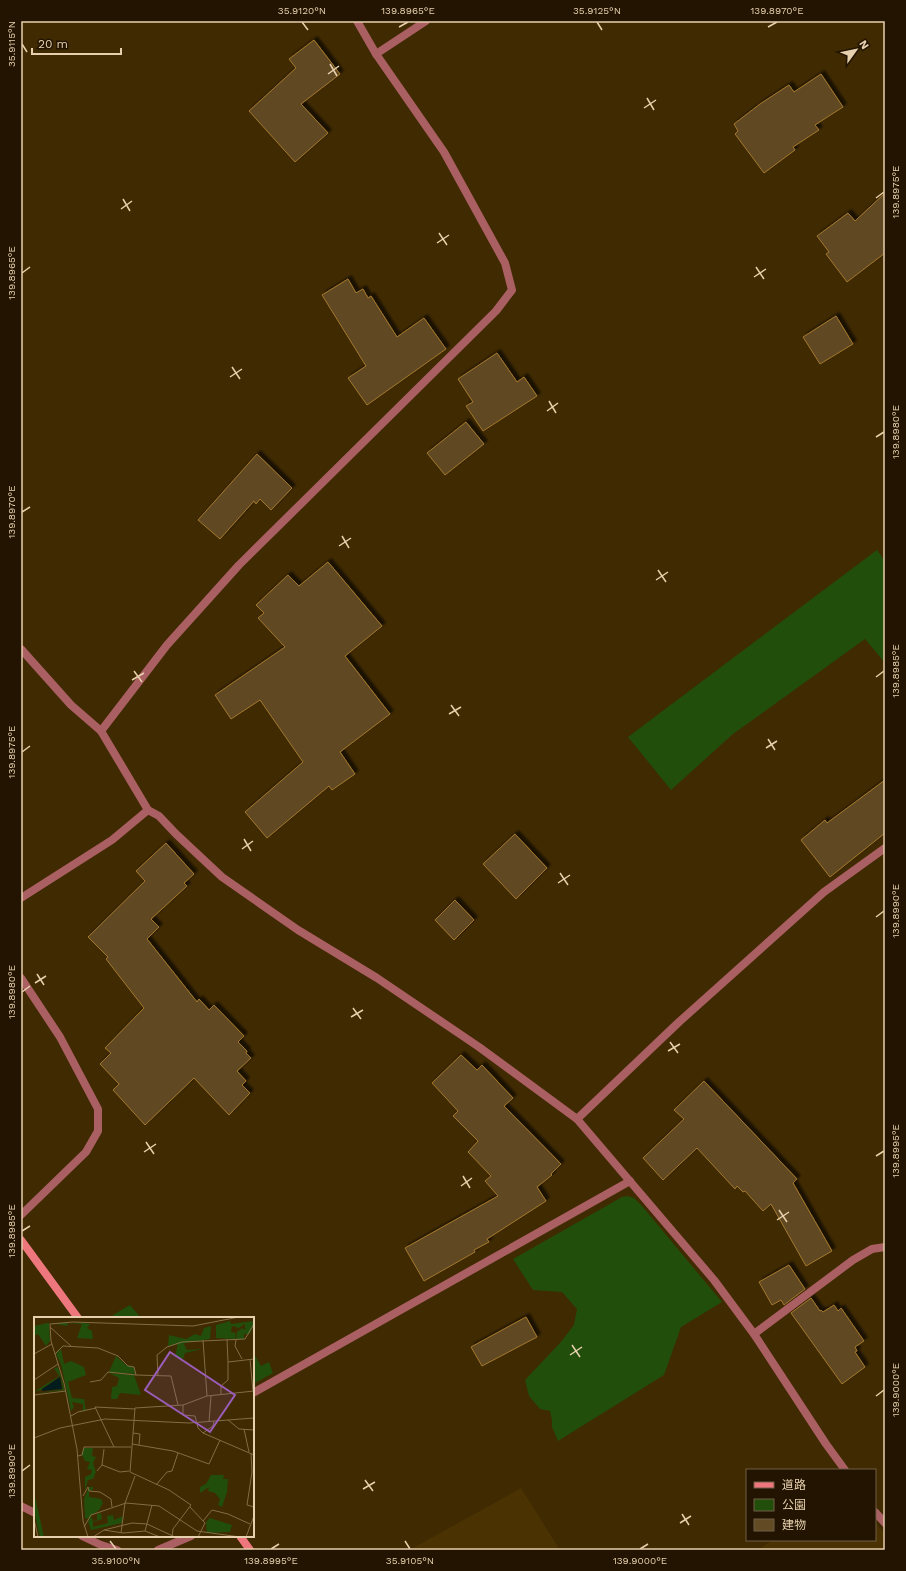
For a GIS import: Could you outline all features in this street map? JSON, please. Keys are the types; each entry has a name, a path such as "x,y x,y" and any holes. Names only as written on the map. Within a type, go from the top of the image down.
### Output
{"street":[{"path":"101,731 167,645 239,565 496,311 512,290 505,263 444,152 376,54 357,21"},
{"path":"376,54 426,21"},
{"path":"21,650 71,705 101,731 148,810 159,816 222,877 298,930 377,978 479,1047 577,1119 714,1280 754,1334 826,1444 844,1469"},
{"path":"21,898 112,840 148,810"},
{"path":"577,1119 679,1022 824,892 885,848"},
{"path":"21,978 60,1037 98,1109 98,1131 86,1152 21,1215"},
{"path":"254,1392 630,1181"},
{"path":"21,1240 77,1317"},
{"path":"754,1334 853,1260 872,1249 885,1248"},
{"path":"21,1506 34,1512"},
{"path":"876,1513 885,1523"},
{"path":"84,1537 101,1545 117,1550"},
{"path":"158,1550 189,1537"},
{"path":"241,1537 250,1550"}],"shaded area":[{"path":"521,1488 560,1550 409,1550 498,1501"},
{"path":"876,1524 885,1534 885,1550 757,1550 771,1541 876,1541"}],"green space":[{"path":"877,550 885,561 885,663 865,639 733,734 671,790 628,737"},
{"path":"627,1196 634,1198 642,1206 722,1302 681,1327 664,1375 558,1441 552,1427 550,1411 540,1409 529,1396 525,1380 560,1343 574,1325 577,1309 562,1292 533,1290 513,1259 622,1197"},
{"path":"130,1305 140,1317 114,1317 113,1315"},
{"path":"254,1354 261,1366 269,1362 273,1373 254,1383"}],"building":[{"path":"314,40 340,74 301,104 328,133 295,162 249,111 296,68 289,59"},
{"path":"821,74 843,107 815,125 819,130 793,147 795,150 764,173 735,134 738,131 734,124 760,104 789,85 794,92"},
{"path":"885,193 885,253 847,282 826,254 829,252 817,236 848,213 855,221"},
{"path":"348,279 356,293 363,289 368,298 371,296 397,337 424,318 446,349 367,405 348,378 366,366 322,295"},
{"path":"836,316 853,344 820,364 803,337"},
{"path":"497,353 517,382 524,377 537,396 483,431 466,406 473,402 458,379"},
{"path":"466,422 484,444 445,475 427,453"},
{"path":"257,454 292,488 271,510 260,499 256,504 254,501 220,539 198,520"},
{"path":"328,562 382,626 345,656 390,714 340,752 355,774 332,790 329,786 267,838 245,812 303,762 260,700 231,719 215,695 285,647 258,618 264,613 256,605 288,575 299,586"},
{"path":"885,780 885,833 830,877 801,840 825,820 827,823"},
{"path":"515,834 547,868 516,899 483,864"},
{"path":"166,843 194,874 184,883 187,886 151,919 159,927 147,939 197,1002 199,999 209,1010 214,1005 244,1036 238,1042 247,1051 246,1053 251,1058 237,1071 246,1081 242,1085 250,1093 229,1115 194,1078 145,1125 113,1090 119,1084 100,1064 111,1053 105,1048 144,1008 106,959 108,957 88,937 145,881 136,871"},
{"path":"455,900 474,920 454,940 435,920"},
{"path":"461,1055 477,1070 482,1065 513,1098 504,1106 561,1164 551,1174 552,1175 537,1187 546,1201 487,1239 489,1242 474,1250 475,1252 424,1281 405,1248 498,1196 485,1181 491,1176 468,1152 478,1141 453,1116 458,1111 432,1083"},
{"path":"704,1081 797,1179 793,1183 832,1251 806,1266 771,1204 763,1211 745,1191 743,1192 737,1186 735,1189 697,1148 663,1180 643,1158 684,1119 674,1110"},
{"path":"789,1265 805,1289 784,1305 781,1300 772,1305 759,1282"},
{"path":"811,1298 820,1311 821,1310 823,1312 834,1305 838,1311 841,1308 864,1341 855,1347 857,1351 855,1352 865,1367 842,1384 791,1313"},
{"path":"526,1317 537,1337 482,1366 471,1347"}]}
